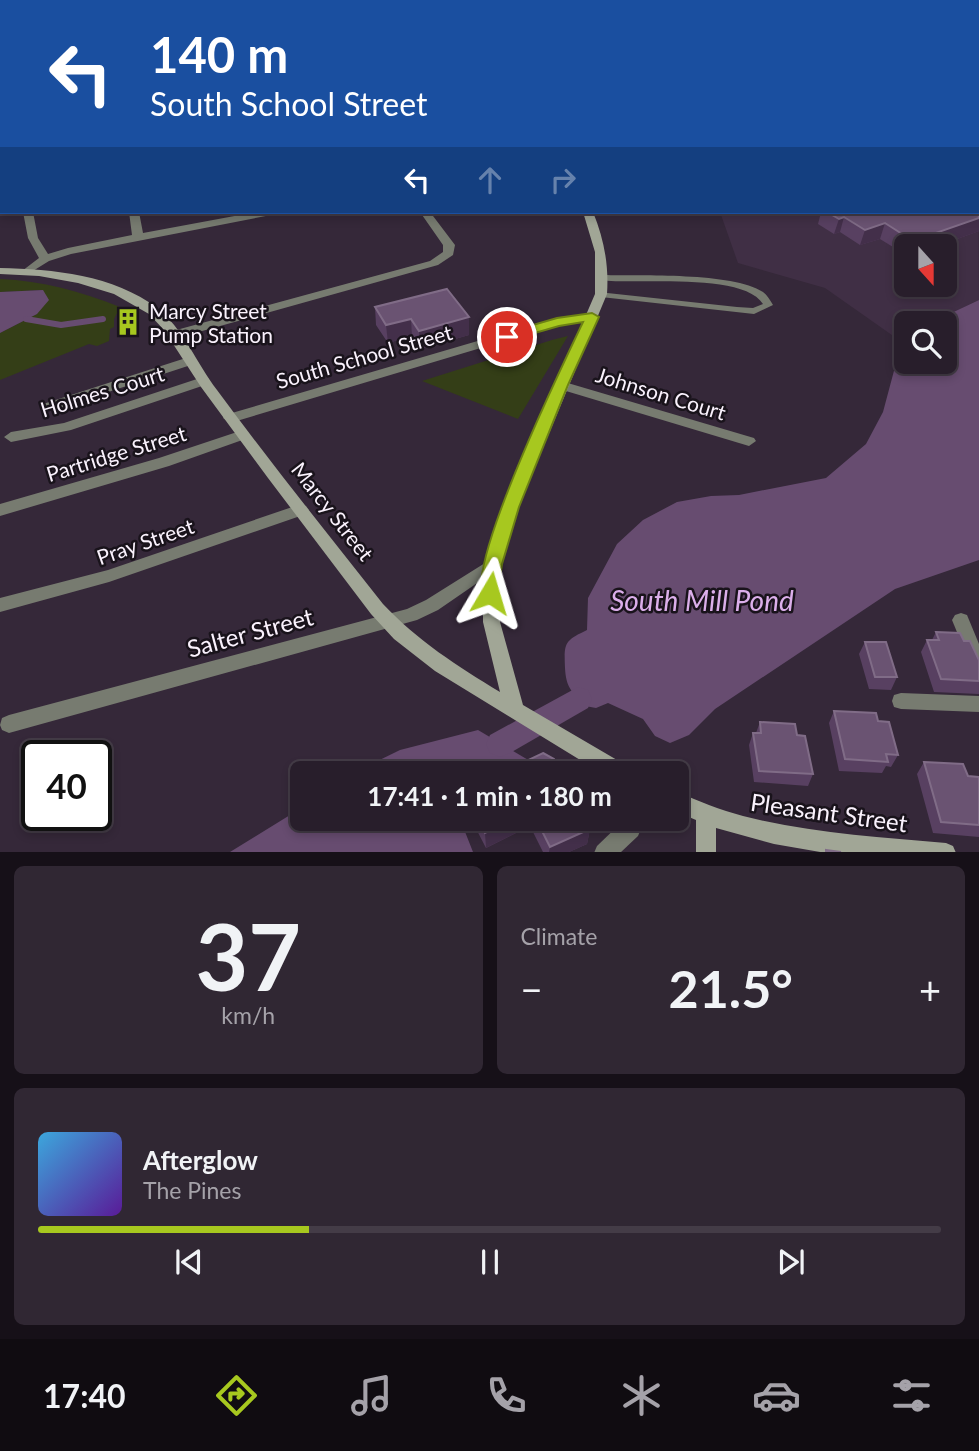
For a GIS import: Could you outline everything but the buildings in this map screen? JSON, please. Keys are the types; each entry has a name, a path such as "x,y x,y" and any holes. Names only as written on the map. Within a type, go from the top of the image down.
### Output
{"main road":[{"path":"519,712 493,629 490,593 493,564 510,507 601,294 601,250 588,214"},
{"name":"Marcy Street","path":"0,271 28,271 80,280 121,293 155,313 230,418 388,621 441,666 600,761"},
{"path":"689,808 706,816 706,852"},
{"name":"Pleasant Street","path":"706,816 755,830 797,837 946,852"}],"street":[{"path":"28,214 33,238 45,259"},
{"path":"134,214 138,237"},
{"path":"28,271 45,259 68,251 260,214"},
{"path":"173,335 414,270 444,258 449,253 449,245 426,214"},
{"name":"South School Street","path":"230,418 557,322 592,317"},
{"path":"48,407 189,361"},
{"name":"Holmes Court","path":"11,437 66,427 203,382"},
{"name":"Johnson Court","path":"561,385 749,441"},
{"name":"Partridge Street","path":"0,510 164,462 243,435"},
{"name":"Pray Street","path":"0,605 109,576 301,510"},
{"name":"Salter Street","path":"9,724 388,621 432,605 493,564"},
{"path":"961,620 979,666"},
{"path":"901,701 979,704"},
{"path":"604,852 628,831"}],"lane":[{"path":"601,294 737,310 754,310 768,305 765,296 759,291 726,283 603,278"}],"shaded area":[{"path":"721,214 978,214 979,300 956,311 894,311 894,336 825,288 738,263"}],"green space":[{"path":"0,279 61,288 120,307 114,319 114,327 110,329 109,341 97,346 89,344 0,380 0,333 37,314 43,290 0,292"},
{"path":"568,336 518,419 422,381 552,340"}],"water":[{"path":"43,290 49,300 37,314 0,333 0,292"},
{"name":"South Mill Pond","path":"979,300 979,560 895,589 715,709 689,735 670,743 655,736 643,719 608,703 596,708 585,706 568,684 565,648 570,640 587,630 588,598 617,544 643,520 677,502 711,496 739,495 826,478 866,444 883,412 894,371 894,374 957,374 956,311"},
{"path":"478,730 530,761 378,761 400,750"},
{"path":"290,815 290,831 465,831 473,852 230,852"}],"waterway":[{"path":"26,319 61,325 103,319"},
{"path":"500,744 578,699"}],"place":[{"name":"Marcy Street Pump Station","path":"128,322"}],"route":[{"path":"490,593 493,564 510,507 592,317 557,322 507,337"}]}
